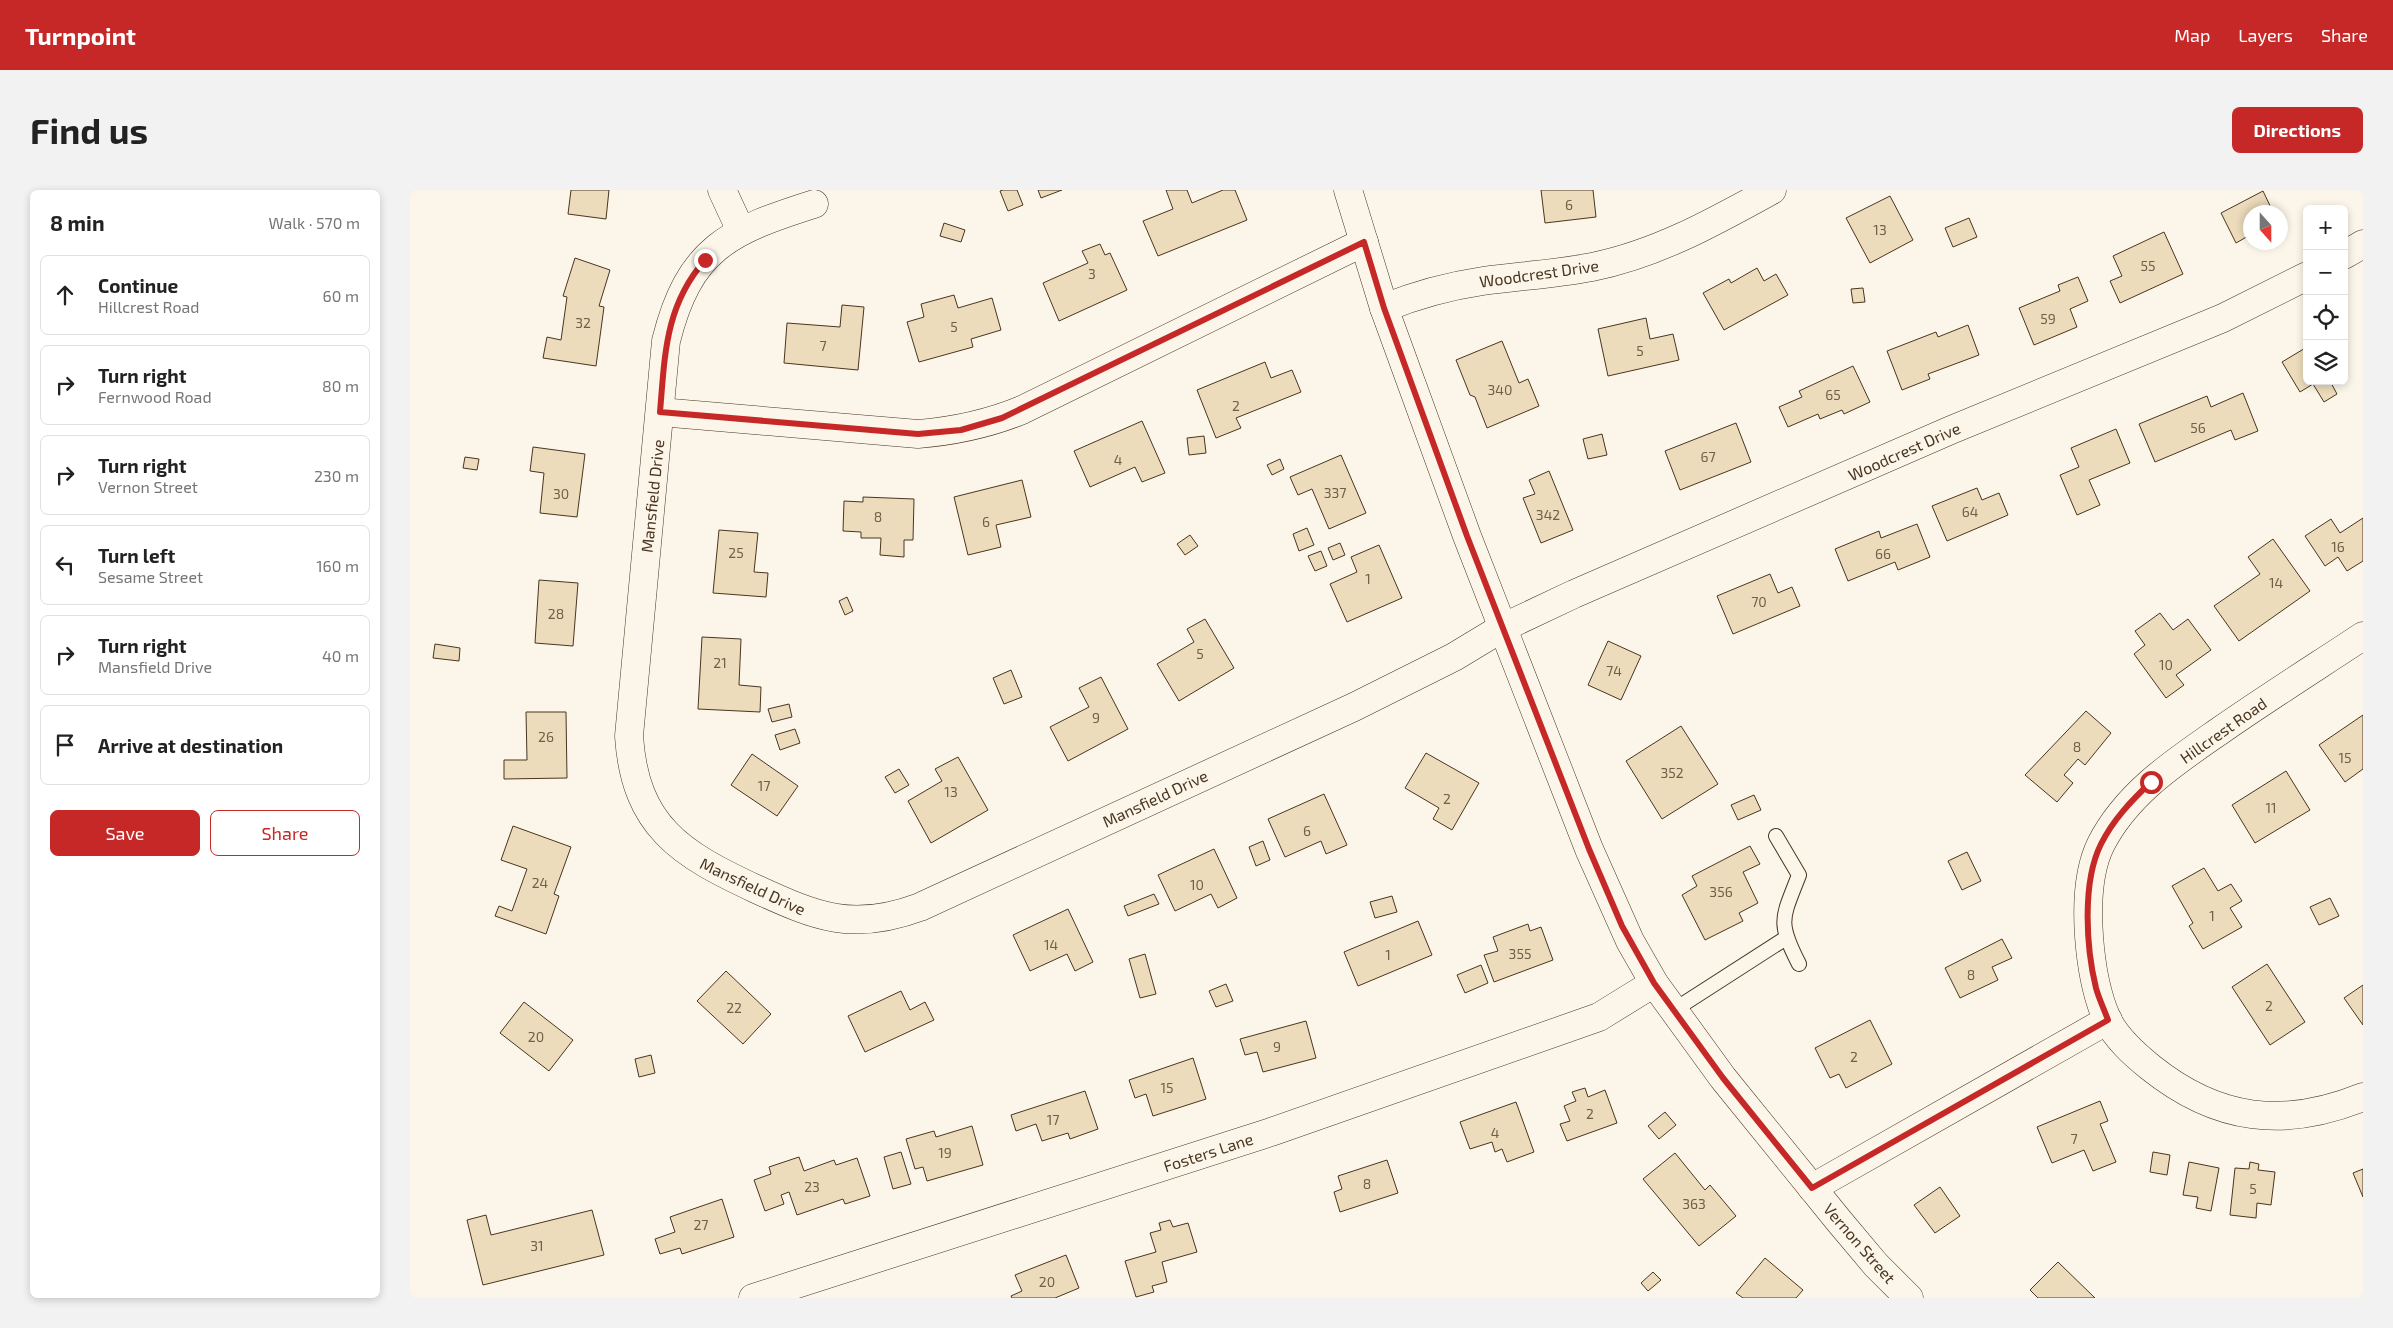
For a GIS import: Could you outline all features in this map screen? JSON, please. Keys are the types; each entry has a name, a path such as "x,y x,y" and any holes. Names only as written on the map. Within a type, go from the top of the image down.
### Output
{"street":[{"path":"722,190 741,231"},
{"name":"Vernon Street","path":"1348,190 1384,308 1441,467 1502,628 1607,891 1630,941 1654,983 1723,1078 1876,1265 1909,1298"},
{"name":"Woodcrest Drive","path":"1384,308 1409,298 1458,286 1592,267 1642,254 1688,235 1772,190"},
{"name":"Mansfield Drive","path":"814,204 762,221 722,242 692,274 673,313 666,341 630,721 630,751 636,781 649,809 667,834 689,855 754,888 820,916 866,920 884,918 920,907 1354,707 1454,657 1502,628"},
{"path":"660,412 918,434 961,430 982,425 1022,410 1364,242"},
{"path":"2348,253 2363,244"},
{"name":"Woodcrest Drive","path":"1502,628 1574,594 1951,430 2223,318 2303,278"},
{"name":"Hillcrest Road","path":"2363,636 2191,751 2151,782 2123,809 2100,845 2091,878 2088,916 2090,957 2096,988 2108,1020 2122,1040 2163,1078 2191,1095 2223,1108 2258,1116 2295,1116 2333,1109 2363,1097"},
{"name":"Fosters Lane","path":"753,1298 786,1293 1262,1134 1600,1017 1654,983"},
{"path":"1812,1188 2108,1020"}],"lane":[{"path":"1776,836 1799,875 1783,916 1786,938 1799,964"},
{"path":"1674,1010 1786,938"}],"building":[{"path":"571,190 609,190 606,219 568,214"},
{"path":"1017,190 1023,205 1008,211 1000,191"},
{"path":"1038,190 1062,190 1041,198"},
{"path":"1166,190 1187,190 1192,203 1223,190 1235,190 1247,220 1158,256 1143,221 1173,209"},
{"path":"1541,190 1593,190 1596,217 1545,223"},
{"path":"2263,191 2270,205 2243,205 2243,239 2236,243 2221,213"},
{"path":"1890,196 1913,240 1870,263 1846,218"},
{"path":"1969,218 1977,237 1953,247 1945,228"},
{"path":"944,223 965,230 961,242 940,236"},
{"path":"2164,232 2183,274 2120,303 2110,281 2122,276 2113,256"},
{"path":"1100,244 1105,255 1110,253 1127,290 1059,321 1043,283 1088,263 1082,251"},
{"path":"575,258 610,270 599,306 604,307 596,366 543,358 547,337 561,340 567,297 563,296"},
{"path":"1757,268 1764,281 1776,274 1788,295 1724,330 1703,293 1729,279 1731,283"},
{"path":"2078,277 2088,301 2070,309 2077,327 2034,345 2019,308 2060,291 2058,285"},
{"path":"1863,288 1865,302 1853,303 1851,289"},
{"path":"954,295 958,308 992,298 1001,330 971,339 973,347 919,362 907,322 924,317 921,304"},
{"path":"842,305 864,307 858,370 784,363 787,323 840,327"},
{"path":"1646,318 1650,339 1673,334 1679,360 1608,376 1598,329"},
{"path":"1968,325 1979,355 1928,374 1930,379 1902,390 1887,351 1936,332 1938,337"},
{"path":"1502,341 1519,383 1528,379 1539,406 1487,428 1475,397 1470,395 1456,360"},
{"path":"2303,349 2303,385 2311,385 2300,392 2282,362"},
{"path":"1265,362 1271,378 1292,370 1301,392 1236,418 1241,428 1216,438 1197,390"},
{"path":"1853,366 1870,402 1844,414 1842,410 1820,419 1818,414 1788,427 1779,407 1802,397 1799,391"},
{"path":"2314,385 2332,385 2337,394 2324,402"},
{"path":"2243,393 2258,431 2235,440 2231,430 2155,462 2139,424 2207,396 2211,407"},
{"path":"1142,421 1165,473 1142,482 1135,467 1090,487 1074,451"},
{"path":"1736,423 1751,462 1680,490 1665,451"},
{"path":"2116,429 2130,463 2089,480 2100,505 2077,515 2060,475 2079,467 2071,448"},
{"path":"1602,434 1607,455 1588,459 1583,439"},
{"path":"1204,436 1206,453 1189,455 1187,438"},
{"path":"533,447 585,454 577,517 540,513 544,473 530,471"},
{"path":"1341,455 1366,513 1329,529 1312,489 1298,495 1290,477"},
{"path":"465,457 479,459 477,470 463,468"},
{"path":"1280,459 1284,469 1272,475 1267,465"},
{"path":"1549,471 1573,530 1541,543 1523,498 1535,494 1529,480"},
{"path":"1022,480 1031,517 996,525 1001,547 968,555 954,497"},
{"path":"1977,488 1982,500 1999,493 2008,515 1947,541 1932,506"},
{"path":"863,497 914,499 913,540 904,540 904,557 880,555 881,538 861,538 861,532 843,531 844,501 863,502"},
{"path":"2363,518 2363,561 2347,571 2338,557 2325,566 2305,536 2331,519 2340,533"},
{"path":"1917,524 1930,557 1898,570 1895,562 1848,581 1835,549 1879,531 1881,538"},
{"path":"1307,528 1314,545 1299,551 1293,534"},
{"path":"719,530 758,533 754,572 768,573 766,597 713,593"},
{"path":"1190,535 1198,546 1185,555 1177,544"},
{"path":"2273,539 2310,591 2239,641 2214,606 2260,574 2248,557"},
{"path":"1340,543 1345,555 1333,560 1328,548"},
{"path":"1379,545 1402,598 1347,622 1330,584 1357,572 1351,557"},
{"path":"1321,551 1327,566 1315,571 1308,556"},
{"path":"1770,574 1778,593 1792,587 1800,606 1733,634 1717,596"},
{"path":"539,580 578,583 573,646 535,643"},
{"path":"847,597 853,611 845,615 839,601"},
{"path":"2160,613 2173,630 2188,619 2211,650 2176,675 2184,685 2166,698 2134,654 2145,645 2135,631"},
{"path":"1205,619 1234,668 1179,701 1157,664 1194,642 1187,629"},
{"path":"702,637 741,639 739,685 761,687 760,712 698,709"},
{"path":"1608,641 1641,656 1621,700 1588,685"},
{"path":"435,644 460,648 459,661 433,658"},
{"path":"1011,670 1022,697 1004,704 993,678"},
{"path":"1101,677 1128,729 1068,761 1050,727 1089,707 1079,688"},
{"path":"789,704 792,717 772,722 768,709"},
{"path":"2086,711 2111,733 2085,765 2078,759 2064,775 2073,783 2057,802 2025,775"},
{"path":"526,712 566,712 567,778 504,779 504,760 527,760"},
{"path":"2363,715 2363,769 2345,782 2319,745"},
{"path":"1681,726 1718,784 1662,819 1626,761"},
{"path":"795,729 800,743 780,750 775,735"},
{"path":"1426,753 1479,783 1452,830 1433,819 1439,808 1405,788"},
{"path":"752,754 798,786 777,816 731,785"},
{"path":"958,757 988,810 931,843 908,801 942,781 935,769"},
{"path":"899,769 909,785 895,793 885,777"},
{"path":"2286,771 2310,810 2255,843 2232,805"},
{"path":"1324,794 1347,845 1326,854 1321,841 1285,857 1268,819"},
{"path":"1754,795 1761,810 1738,820 1731,805"},
{"path":"513,826 571,847 554,894 559,896 546,934 495,916 499,906 512,911 527,869 501,860"},
{"path":"1263,841 1270,860 1256,866 1249,847"},
{"path":"1750,846 1760,864 1743,872 1758,903 1739,913 1743,921 1705,940 1682,895 1697,886 1692,876"},
{"path":"1214,849 1237,898 1218,908 1211,894 1175,911 1158,875"},
{"path":"1967,852 1981,881 1962,890 1948,861"},
{"path":"2204,868 2218,891 2231,884 2242,901 2230,908 2242,927 2203,949 2189,926 2193,923 2172,886"},
{"path":"1154,894 1159,904 1128,916 1124,906"},
{"path":"1392,896 1397,912 1375,918 1370,902"},
{"path":"2330,898 2339,916 2319,925 2310,907"},
{"path":"1068,909 1093,962 1075,971 1067,954 1030,971 1013,935"},
{"path":"1418,921 1432,955 1358,986 1344,952"},
{"path":"1528,924 1530,931 1541,927 1553,960 1494,982 1484,955 1498,951 1493,937"},
{"path":"2002,939 2012,958 1992,967 1998,980 1960,998 1945,968"},
{"path":"1145,954 1156,994 1140,998 1129,959"},
{"path":"2267,964 2305,1022 2270,1045 2232,987"},
{"path":"1481,965 1488,983 1465,993 1457,975"},
{"path":"726,971 771,1014 743,1044 697,1001"},
{"path":"1226,984 1233,1001 1216,1007 1209,991"},
{"path":"2363,985 2363,1025 2344,998"},
{"path":"901,991 910,1010 925,1002 934,1020 865,1052 848,1016"},
{"path":"524,1002 573,1040 549,1071 500,1033"},
{"path":"1870,1020 1892,1064 1846,1088 1839,1074 1830,1078 1815,1048"},
{"path":"1306,1021 1316,1058 1263,1072 1257,1052 1245,1055 1240,1039"},
{"path":"651,1055 655,1073 639,1077 635,1059"},
{"path":"1193,1058 1206,1099 1153,1116 1146,1094 1135,1098 1129,1080"},
{"path":"1585,1088 1588,1097 1605,1090 1617,1123 1567,1141 1560,1124 1570,1121 1564,1106 1576,1101 1572,1092"},
{"path":"1085,1091 1098,1129 1070,1139 1068,1133 1042,1141 1036,1124 1016,1131 1011,1115"},
{"path":"2100,1101 2108,1121 2100,1124 2116,1162 2093,1171 2084,1150 2052,1163 2037,1127"},
{"path":"1516,1102 1534,1152 1507,1162 1502,1149 1495,1152 1492,1142 1470,1149 1460,1122"},
{"path":"1665,1112 1676,1125 1659,1139 1648,1126"},
{"path":"972,1126 983,1165 927,1181 923,1167 915,1169 906,1139 934,1131 936,1137"},
{"path":"901,1152 911,1184 893,1189 884,1157"},
{"path":"2153,1152 2170,1155 2167,1175 2150,1172"},
{"path":"1675,1153 1705,1190 1710,1185 1736,1216 1699,1246 1643,1179"},
{"path":"799,1157 804,1171 834,1160 836,1165 857,1158 870,1196 845,1204 843,1199 797,1215 789,1192 781,1195 784,1204 765,1211 754,1180 771,1174 769,1167"},
{"path":"1387,1160 1398,1193 1340,1212 1334,1192 1342,1189 1338,1176"},
{"path":"2189,1162 2219,1168 2211,1211 2196,1208 2198,1197 2183,1195"},
{"path":"2250,1162 2259,1164 2258,1170 2275,1172 2271,1205 2257,1203 2256,1218 2230,1215 2235,1168 2249,1169"},
{"path":"2363,1169 2363,1197 2353,1173"},
{"path":"1940,1187 1960,1216 1935,1233 1914,1205"},
{"path":"722,1199 734,1237 682,1254 680,1248 660,1254 655,1239 675,1232 670,1217"},
{"path":"592,1210 604,1255 483,1285 467,1220 486,1215 491,1235"},
{"path":"1170,1220 1173,1227 1188,1223 1197,1252 1162,1262 1167,1282 1152,1286 1154,1292 1136,1297 1125,1261 1156,1252 1150,1233 1161,1230 1159,1223"},
{"path":"1066,1255 1079,1288 1055,1298 1012,1298 1011,1296 1022,1291 1015,1275"},
{"path":"1765,1258 1803,1290 1796,1298 1743,1298 1736,1293"},
{"path":"2058,1262 2095,1298 2038,1298 2030,1290"},
{"path":"1653,1272 1661,1280 1648,1291 1641,1283"}],"route":[{"path":"705,260 692,274 673,313 666,341 660,412 918,434 961,430 982,425 1022,410 1364,242 1384,308 1467,536 1589,849 1622,926 1637,956 1654,983 1723,1078 1812,1188 2108,1020 2096,988 2090,957 2088,916 2091,878 2100,845 2123,809 2151,782"}]}
